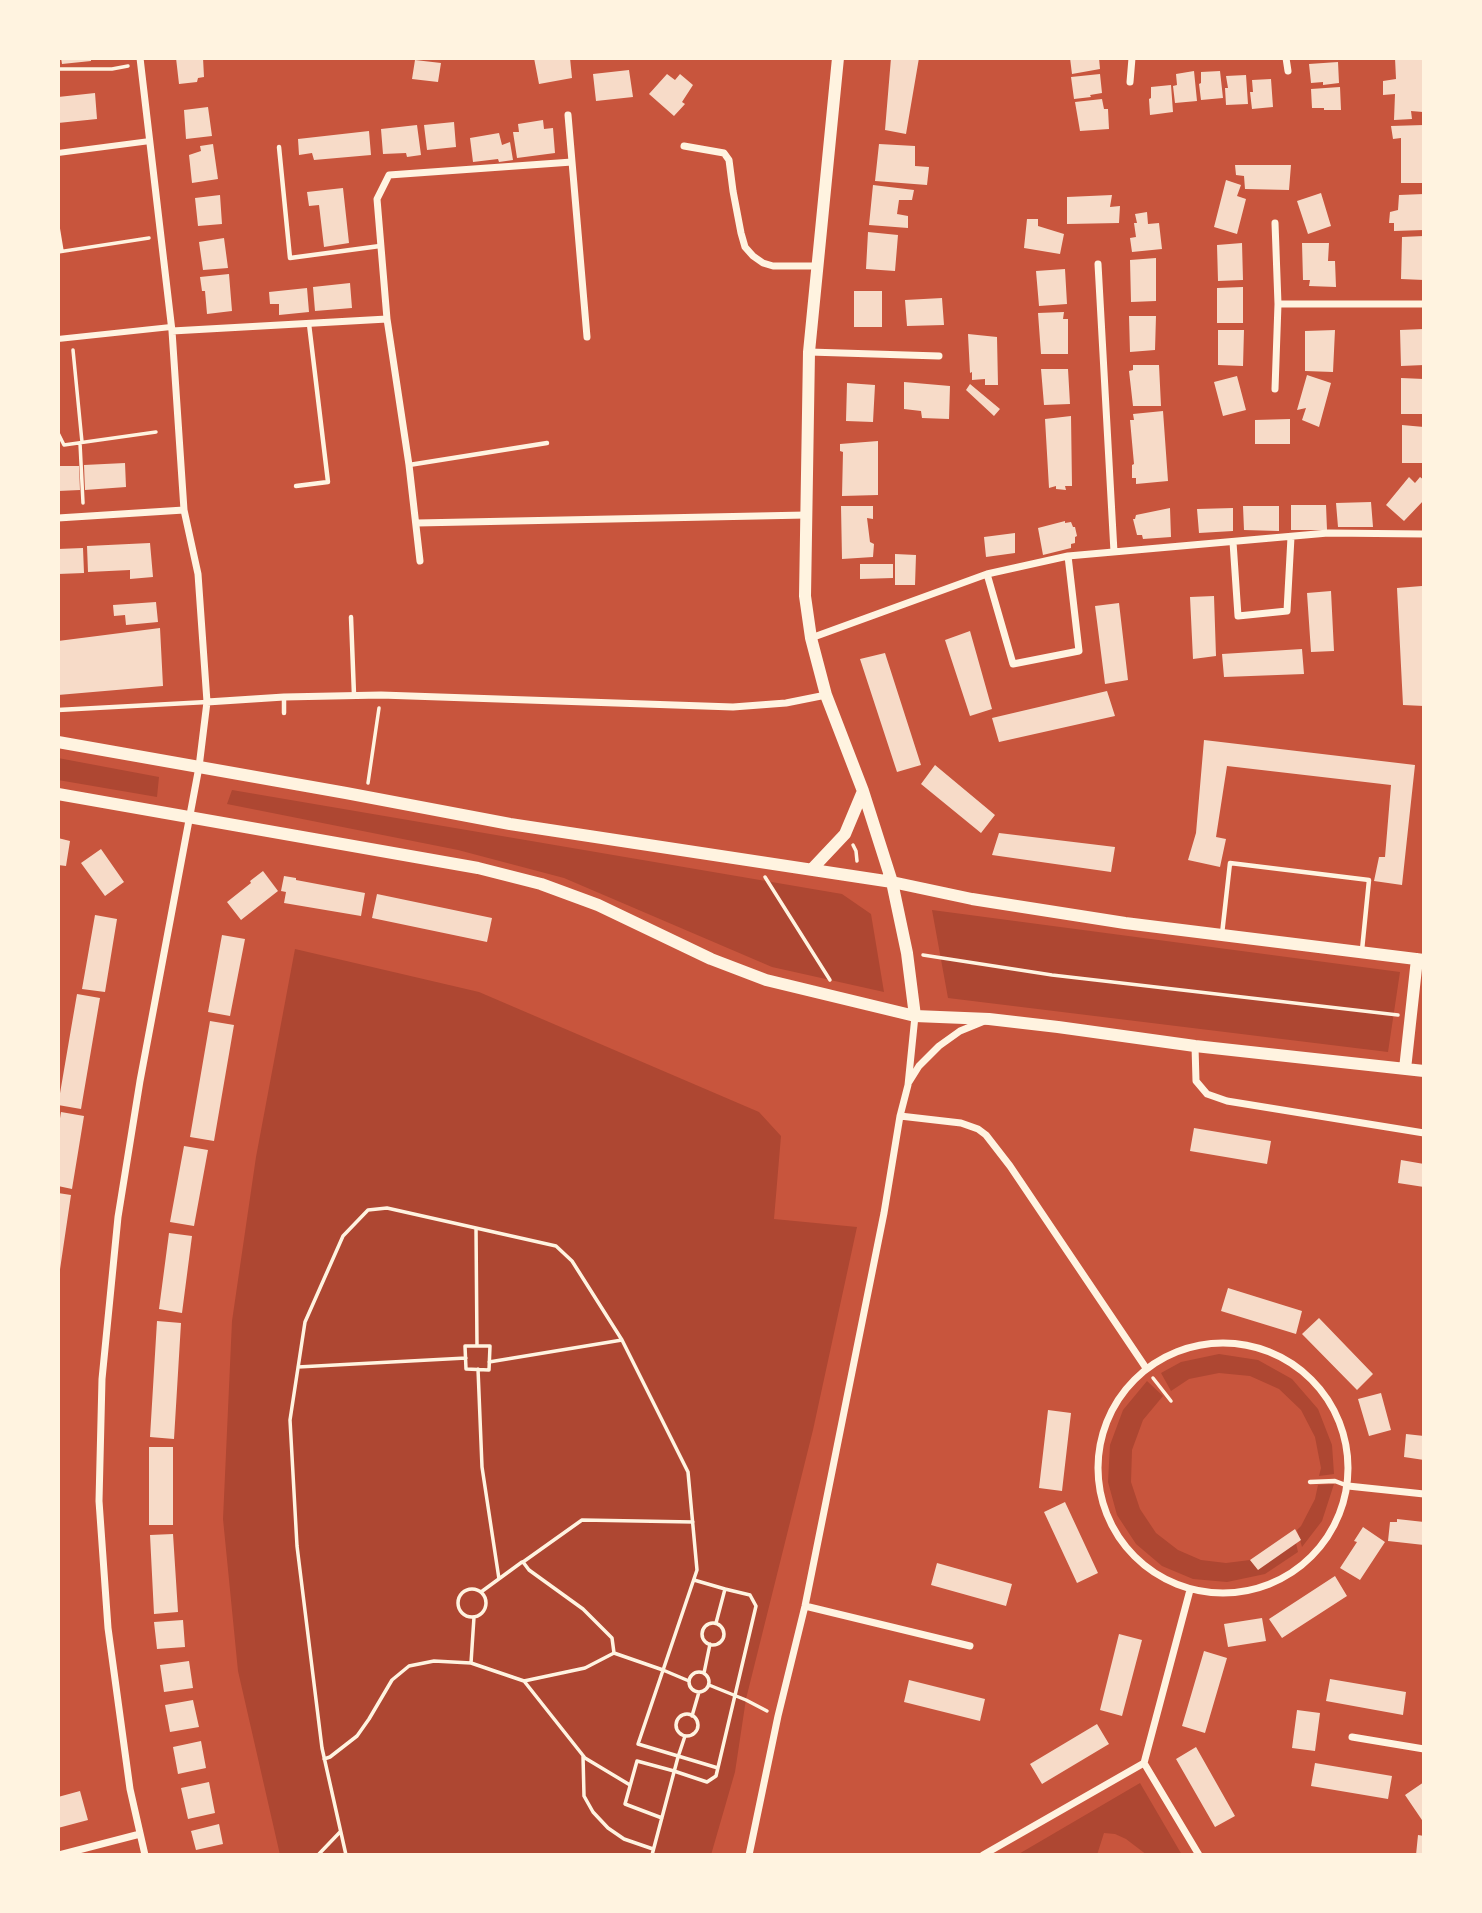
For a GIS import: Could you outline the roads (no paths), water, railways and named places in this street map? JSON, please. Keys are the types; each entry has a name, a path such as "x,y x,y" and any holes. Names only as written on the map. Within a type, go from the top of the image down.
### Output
{"street":[{"path":"749,1855 805,1606 884,1213 908,1084 915,1016 907,953 892,882 863,790 826,695 811,638 805,596 809,352 838,58"},
{"path":"1130,82 1132,58"},
{"path":"1286,58 1288,71"},
{"path":"140,60 172,329 184,510 198,574 207,702 199,768 120,1204 102,1379 99,1501 108,1628 130,1789 145,1855"},
{"path":"568,115 587,337"},
{"path":"58,153 150,142"},
{"path":"684,146 724,153 730,160 741,233 745,247 753,256 773,266 817,266"},
{"path":"420,561 417,523 387,319 377,199 389,175 572,162"},
{"path":"1275,223 1278,304 1275,389"},
{"path":"1098,264 1114,552"},
{"path":"1278,304 1424,304"},
{"path":"58,340 172,329 387,319"},
{"path":"809,352 939,356"},
{"path":"58,518 184,510"},
{"path":"417,523 806,514"},
{"path":"811,638 987,574 1068,556 1328,533 1424,534"},
{"path":"1233,542 1238,616 1287,611 1291,537"},
{"path":"987,574 1013,664 1079,651 1068,556"},
{"path":"207,702 381,695 733,707 786,703 826,695"},
{"path":"58,743 366,796 510,824 812,869 972,899 1125,923 1420,960 1405,1069"},
{"path":"812,869 845,834 863,790"},
{"path":"58,794 478,868 541,884 598,905 711,959 766,980 915,1016 989,1019 1195,1046 1424,1071"},
{"path":"908,1084 919,1066 939,1046 960,1031 989,1019"},
{"path":"1195,1046 1196,1080 1208,1094 1227,1101 1424,1133"},
{"path":"900,1116 961,1123 986,1135 1146,1368"},
{"path":"1225,1342 1267,1350 1304,1371 1331,1404 1347,1443 1348,1486 1335,1526 1309,1560 1274,1584 1233,1594 1190,1590 1154,1573 1125,1546 1105,1512 1097,1473 1102,1433 1119,1397 1146,1368 1183,1348 1225,1342"},
{"path":"1348,1486 1424,1494"},
{"path":"983,1855 1144,1763 1190,1590"},
{"path":"805,1606 970,1646"},
{"path":"1352,1737 1424,1749"},
{"path":"1144,1763 1199,1855"},
{"path":"59,1855 140,1834"}],"lane":[{"path":"279,147 290,258 381,246"},
{"path":"296,486 328,482 309,323"},
{"path":"409,465 547,443"},
{"path":"351,617 354,696"},
{"path":"284,697 284,713"},
{"path":"58,710 207,702"},
{"path":"1222,935 1230,863 1369,880 1362,952"},
{"path":"1310,1482 1335,1481 1348,1486"}]}
